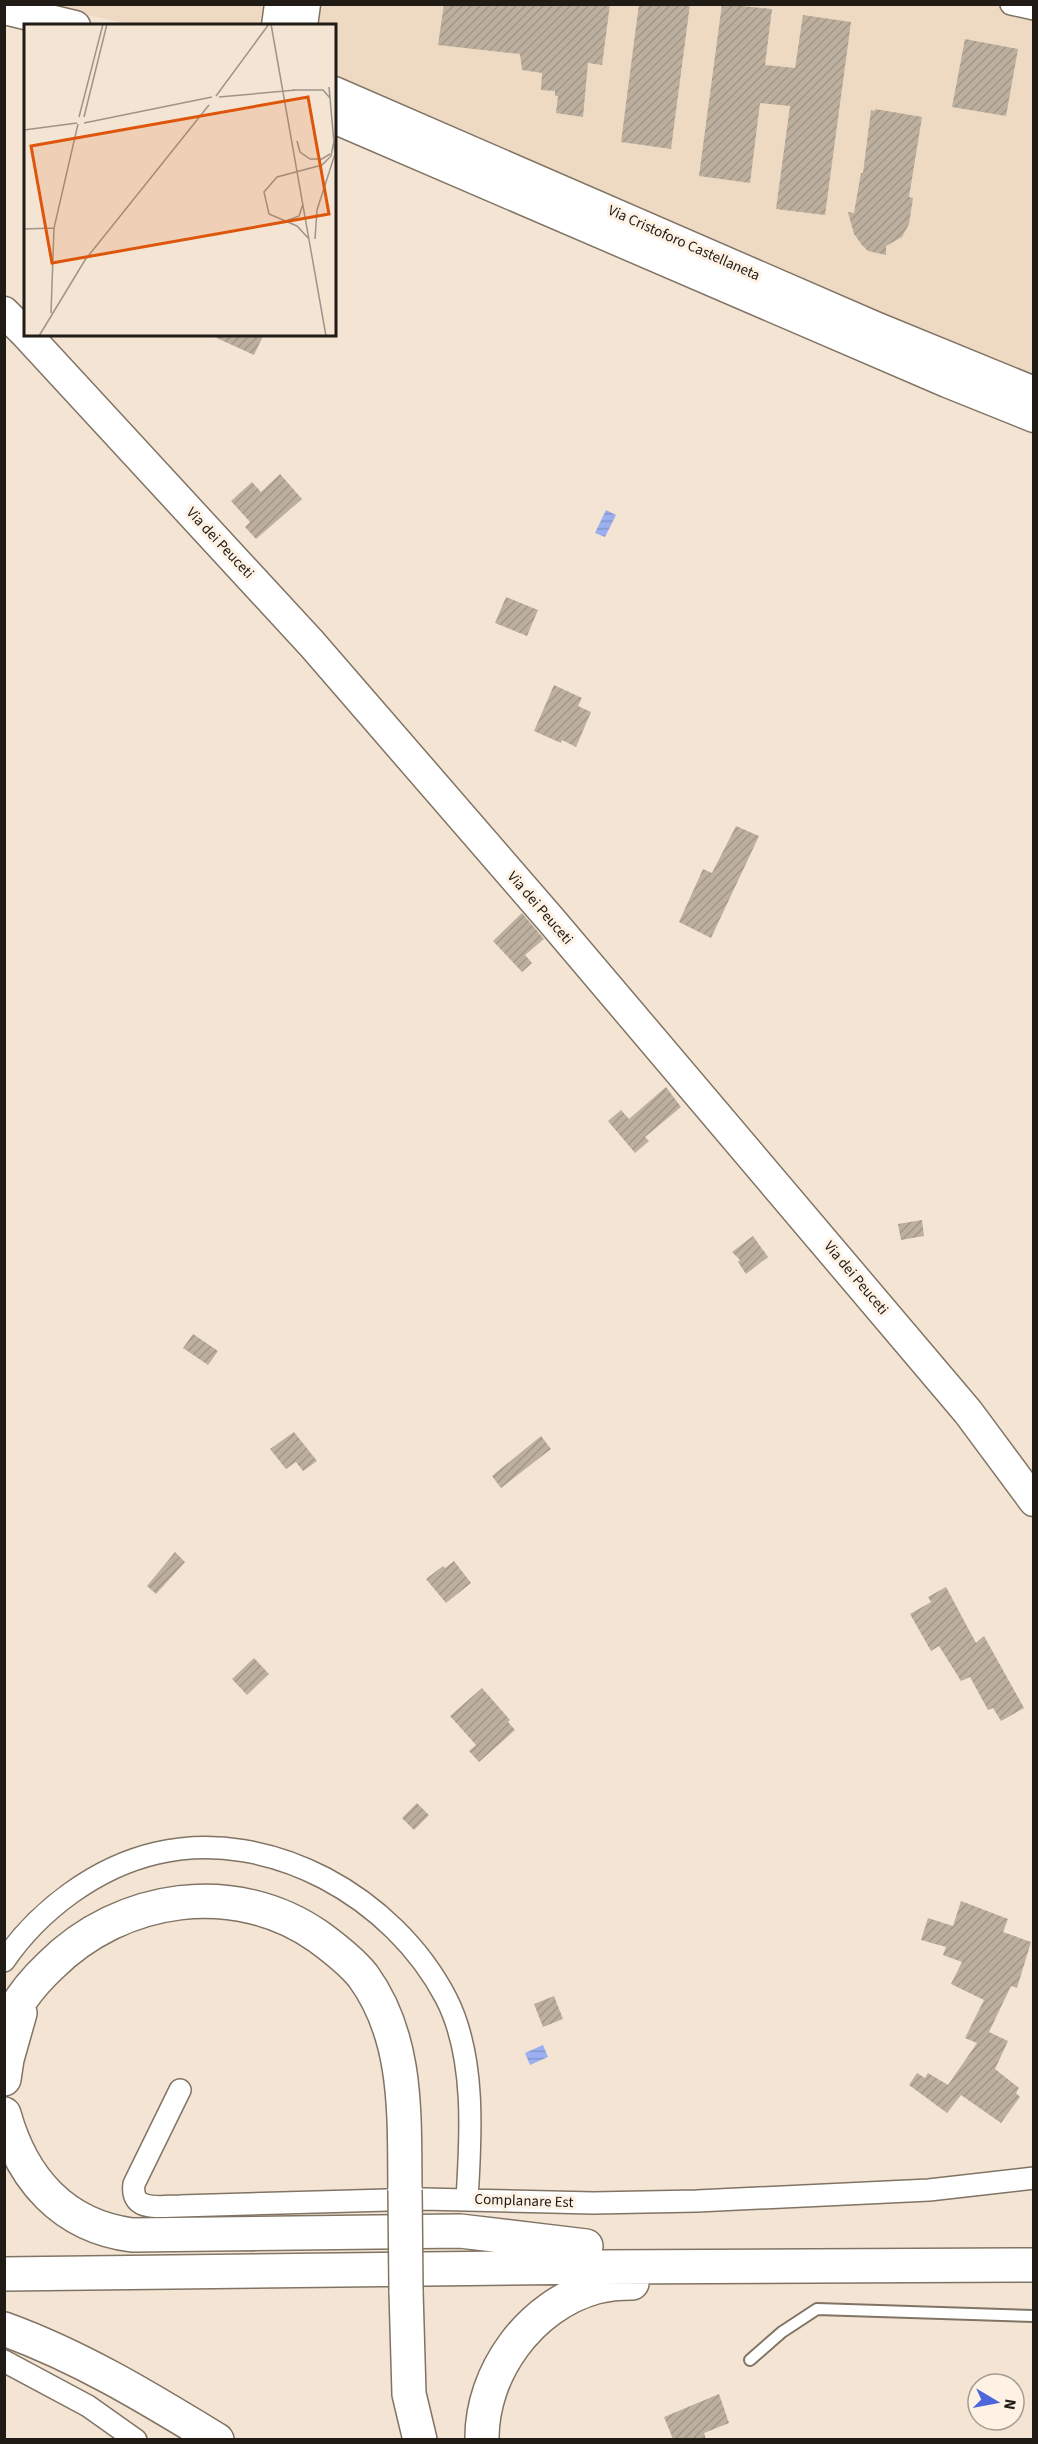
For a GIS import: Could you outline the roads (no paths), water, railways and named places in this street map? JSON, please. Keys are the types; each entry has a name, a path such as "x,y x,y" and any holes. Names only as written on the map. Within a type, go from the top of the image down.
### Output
{"highway":[{"path":"4,2033 16,2005 28,1990 62,1954 90,1933 125,1915 189,1901 217,1901 253,1907 289,1920 333,1947 363,1976 390,2030 399,2060 404,2093 409,2394 420,2439"},
{"path":"4,2079 7,2059 28,1990"},
{"path":"4,2114 15,2147 36,2183 81,2221 113,2233 132,2235 460,2232 586,2247"},
{"path":"4,2252 586,2247 1029,2254"},
{"path":"4,2274 600,2267 1029,2254"},
{"path":"483,2439 488,2396 509,2351 547,2313 563,2302 596,2287 631,2283 951,2280 992,2276 1029,2254"},
{"path":"4,2329 58,2350 118,2380 217,2439"}],"street":[{"path":"277,24 280,4"},
{"path":"302,24 304,4"},
{"path":"1011,4 1034,9"},
{"path":"4,9 67,24"},
{"path":"4,30 24,35"},
{"name":"Via Cristoforo Castellaneta","path":"336,93 875,327 1034,392"},
{"name":"Via Cristoforo Castellaneta","path":"336,119 947,382 1034,417"},
{"name":"Via dei Peuceti","path":"4,312 24,332"},
{"name":"Via dei Peuceti","path":"28,336 312,644 968,1412 1034,1501"},
{"path":"4,1961 35,1923 67,1897 100,1876 156,1853 190,1848 234,1850 286,1862 323,1877 343,1888 402,1936 427,1965 447,2000 459,2036 468,2084 472,2131 467,2199"},
{"name":"Complanare Est","path":"180,2090 134,2184 134,2199 140,2204 180,2206 467,2199 592,2203 697,2201 929,2190 1034,2178"},
{"path":"4,2361 88,2406 136,2439"}],"lane":[{"path":"750,2360 782,2332 817,2309 1034,2316"}],"water":[{"path":"606,510 616,515 605,537 595,533"},
{"path":"543,2045 548,2057 530,2065 525,2053"}]}
